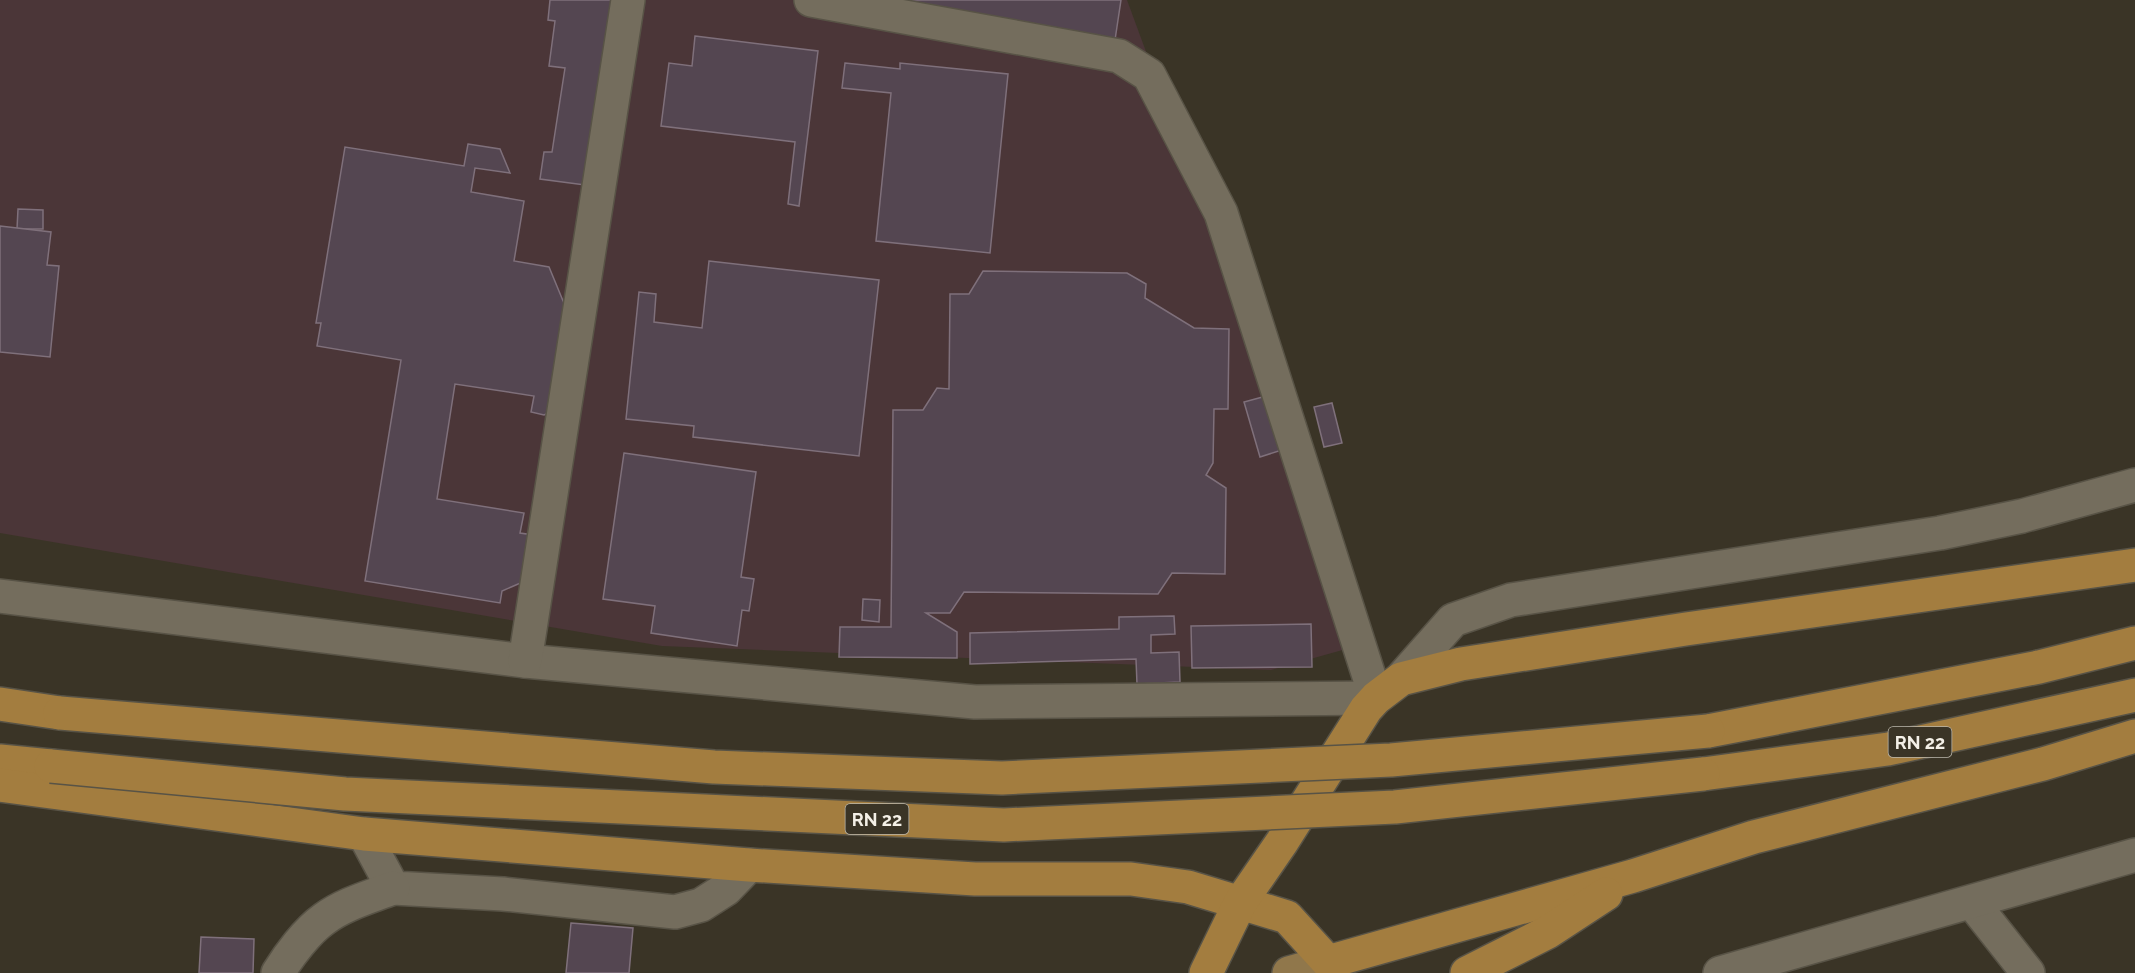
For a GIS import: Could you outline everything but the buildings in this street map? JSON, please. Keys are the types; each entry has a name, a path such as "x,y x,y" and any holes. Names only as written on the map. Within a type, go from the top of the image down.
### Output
{"highway":[{"path":"1206,973 1240,903 1282,842 1366,709 1389,688 1461,664 1674,630 2135,565"},
{"path":"0,704 60,712 714,767 1002,778 1391,760 1708,731 2039,667 2135,643"},
{"name":"RN 22","path":"0,761 345,794 1004,825 1395,807 1703,774 1888,749 2135,696"},
{"path":"0,785 364,834 749,865 975,879 1131,879 1188,887 1287,917 1330,967 1633,876 1754,837 2043,764 2135,736"},
{"path":"1467,973 1548,932 1633,876"}],"main road":[{"path":"1289,973 1330,967"}],"street":[{"path":"525,661 628,0"},
{"path":"812,0 1119,56 1149,75 1221,213 1389,688"},
{"path":"0,596 525,661 975,702 1389,688 1453,620 1511,600 1940,532 2022,516 2135,485"},
{"path":"364,834 393,888"},
{"path":"1720,973 2135,855"},
{"path":"278,973 288,957 323,919 351,904 393,888 504,894 675,912 701,905 726,889 749,865"},
{"path":"1972,902 2028,973"}],"shaded area":[{"path":"0,0 1127,0 1364,644 1271,670 662,646 0,533"}]}
